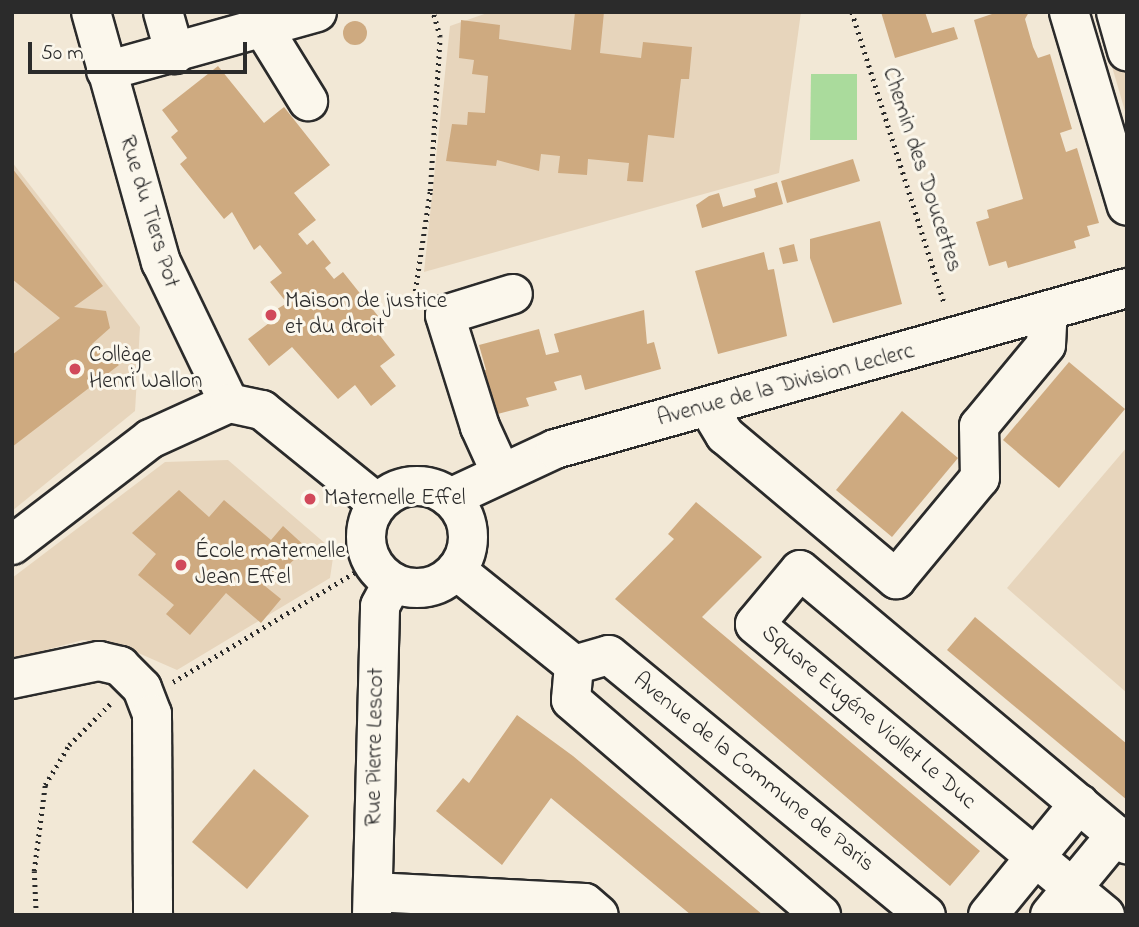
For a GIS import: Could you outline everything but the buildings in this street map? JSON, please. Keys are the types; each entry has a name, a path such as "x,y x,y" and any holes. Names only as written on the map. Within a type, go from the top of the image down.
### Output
{"street":[{"name":"Rue du Tiers Pot","path":"91,12 161,262 229,403"},
{"path":"163,12 175,54"},
{"path":"106,71 175,54 317,12"},
{"path":"1069,12 1127,206"},
{"path":"1115,12 1127,51"},
{"path":"263,28 308,101"},
{"name":"Avenue de la Division Leclerc","path":"450,498 555,449 956,339 1127,288"},
{"path":"501,473 480,427 445,315 513,294"},
{"path":"708,407 725,435 896,579 981,478 979,426 1045,345 1048,312"},
{"path":"12,545 150,439 229,403 262,410 378,505"},
{"path":"421,486 450,498 467,524 468,540 457,570 427,587 393,582 368,547 378,505 390,494 421,486"},
{"path":"457,570 574,666 570,700 821,915"},
{"name":"Square Eugéne Viollet Le Duc","path":"1105,915 1061,901 1035,857 755,624 800,570 1122,840"},
{"name":"Rue Pierre Lescot","path":"372,903 380,607 393,582"},
{"name":"Avenue de la Commune de Paris","path":"574,666 609,655 926,915"},
{"path":"12,679 99,661 120,666 142,688 152,714 153,915"},
{"path":"988,915 1079,804"},
{"path":"1061,901 1122,840"},
{"path":"372,903 584,903 598,915"}],"path":[{"path":"419,318 410,295 430,191 440,37 433,12"},
{"name":"Chemin des Doucettes","path":"852,12 956,339"}],"shaded area":[{"path":"490,12 801,12 779,173 424,272 450,26"},
{"path":"1096,12 1127,12 1127,118"},
{"name":"Collège Henri Wallon","path":"12,162 140,327 135,411 12,511"},
{"path":"1127,447 1127,693 1007,588"},
{"name":"École maternelle Jean Effel","path":"228,460 334,551 330,578 177,670 120,645 83,640 12,659 12,578 165,462"}],"green space":[{"path":"811,74 857,74 857,140 810,140"}],"place":[{"name":"Maison de justice et du droit","path":"271,315"},
{"name":"Collège Henri Wallon","path":"75,369"},
{"name":"Maternelle Effel","path":"310,499"},
{"name":"École maternelle Jean Effel","path":"181,565"}]}
